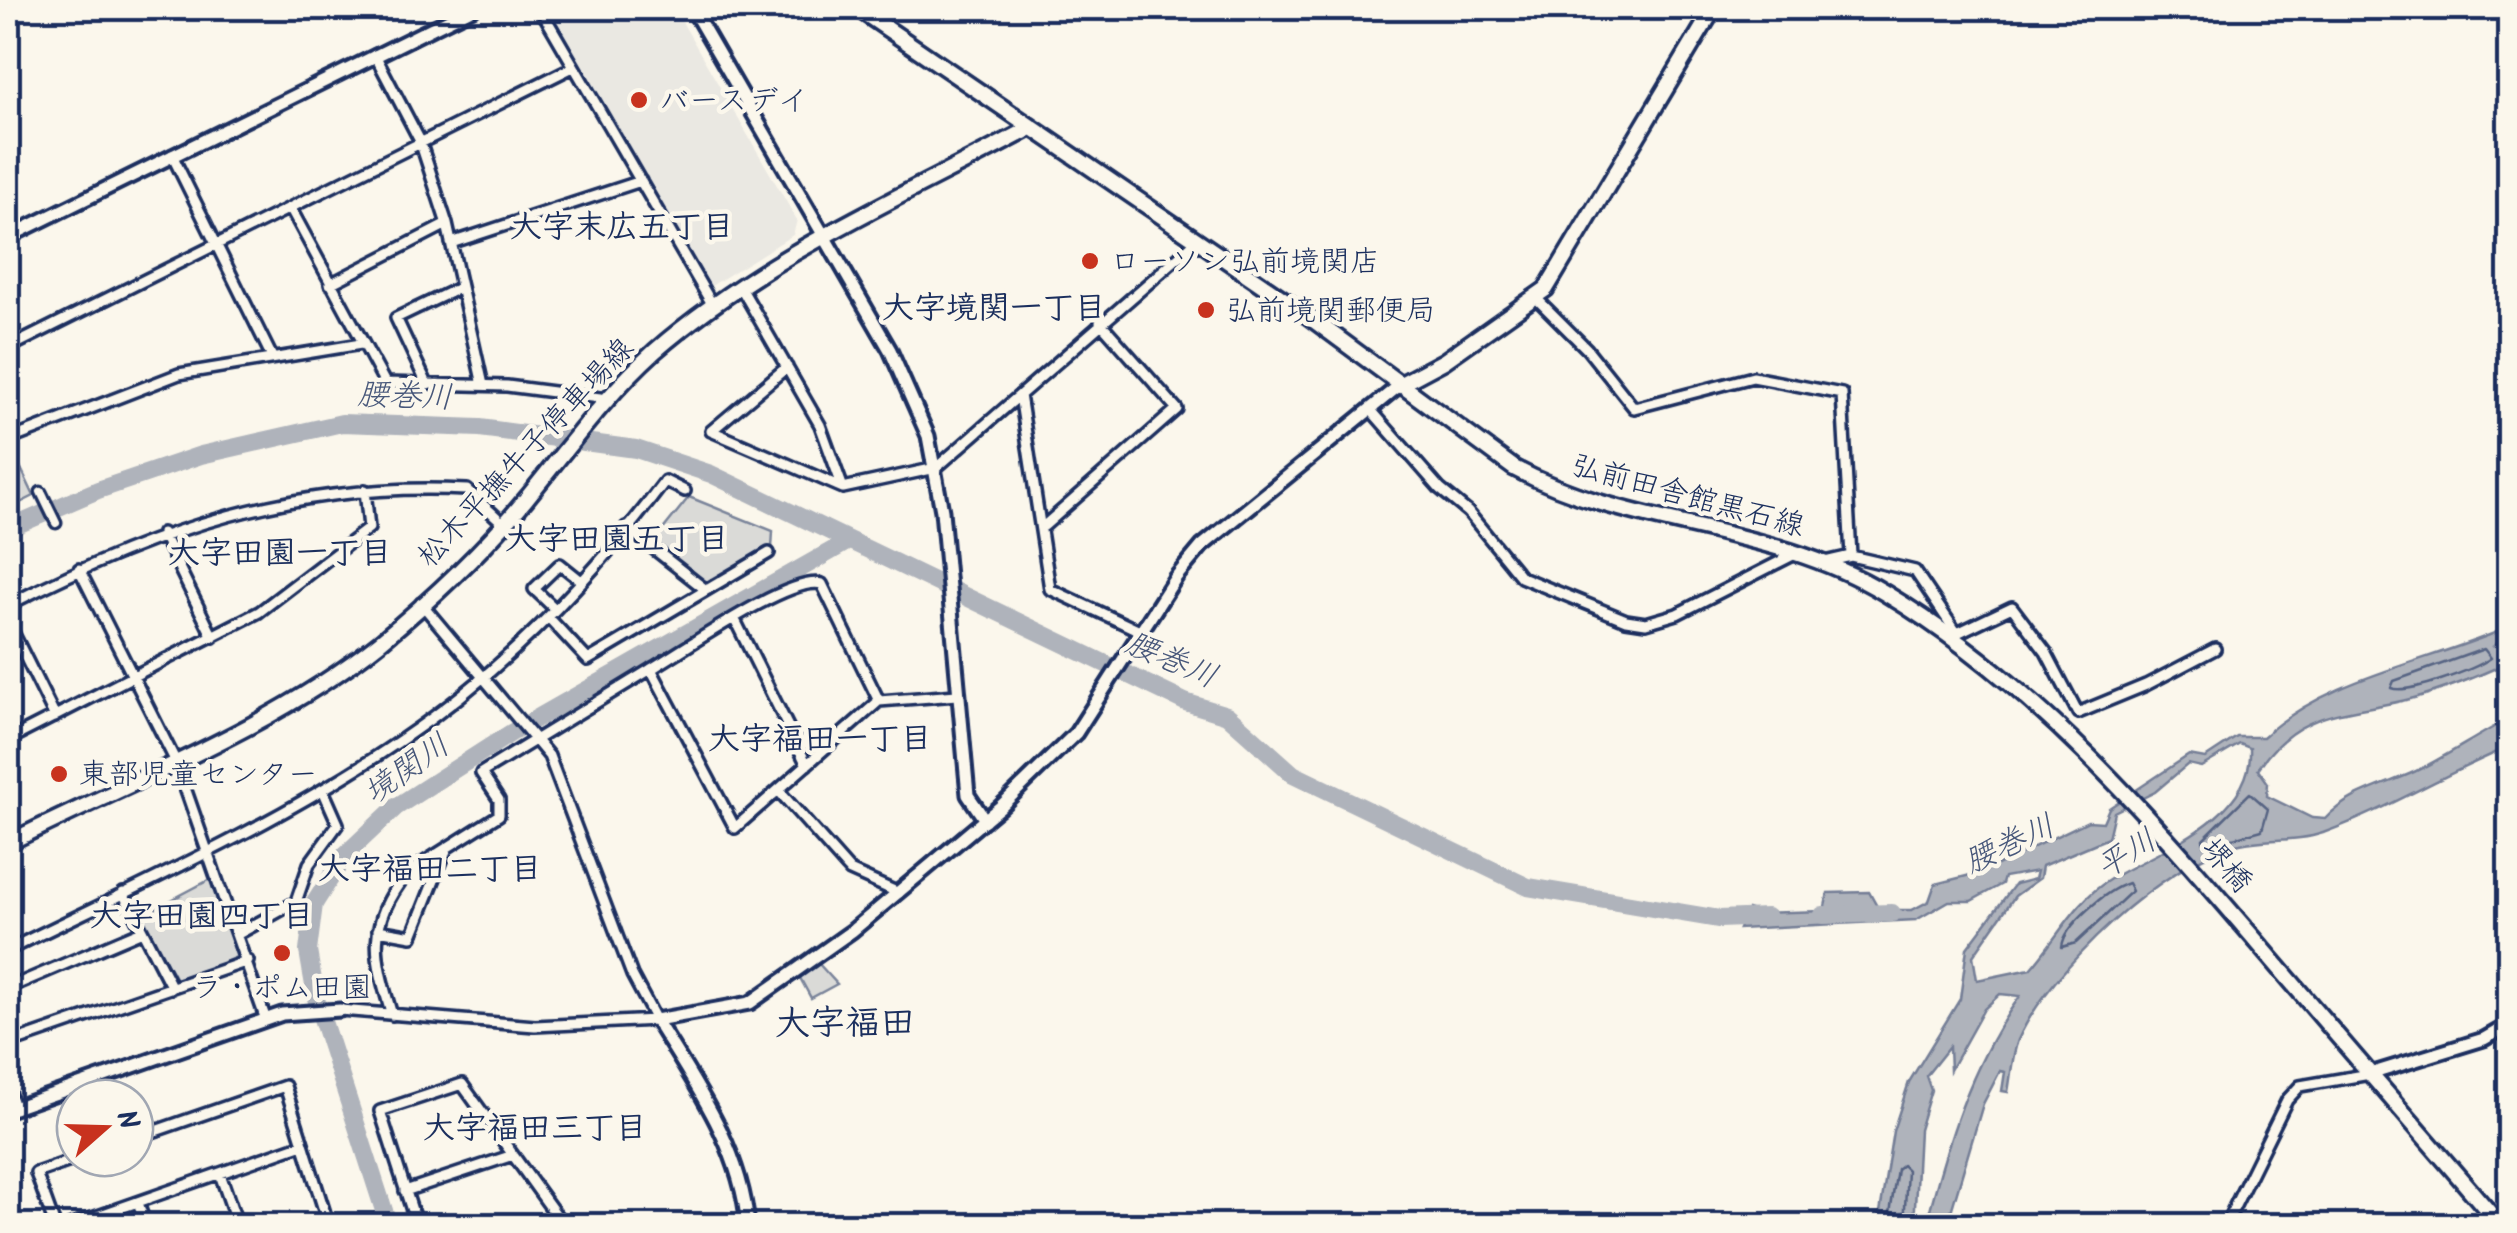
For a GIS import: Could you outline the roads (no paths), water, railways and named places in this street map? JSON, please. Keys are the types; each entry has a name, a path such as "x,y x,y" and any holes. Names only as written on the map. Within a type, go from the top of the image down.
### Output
{"main road":[{"name":"弘前田舎館黒石線","path":"857,8 1198,240 1402,384 1487,451 1542,483 1638,516 1748,536 1799,552 1884,592 1952,635 2103,768"},
{"path":"1402,384 1537,299 1557,274 1714,8"},
{"name":"松木平撫牛子停車場線","path":"8,844 176,762 337,671 380,642 504,524 608,399 712,304 823,234 1031,128"},
{"name":"堺橋","path":"2103,768 2370,1074"},
{"path":"2370,1074 2501,1226"}],"street":[{"path":"8,237 473,8"},
{"path":"540,8 712,304"},
{"path":"692,8 911,392 936,468 968,795 985,820"},
{"path":"374,56 420,142 447,224 483,385"},
{"path":"8,348 573,67"},
{"path":"172,155 271,356"},
{"path":"451,243 640,181"},
{"path":"291,208 384,383 483,385 608,399"},
{"path":"330,284 447,224"},
{"path":"788,367 711,430 844,488 936,468 1198,240"},
{"path":"739,285 820,425 844,488"},
{"path":"427,384 396,318 461,287"},
{"path":"1537,299 1587,348 1634,408 1753,377 1842,394 1851,556"},
{"path":"1044,526 1176,409 1100,322"},
{"path":"8,420 16,438 180,374 361,344"},
{"path":"8,1088 11,1109 299,1009 535,1026 656,1020 750,1004 899,894 1032,779 1107,690 1176,577 1202,546 1402,384"},
{"path":"1020,395 1044,526 1050,588 1142,632"},
{"path":"1370,409 1429,477 1468,512 1522,578 1616,617 1646,623 1677,614 1799,552"},
{"path":"8,950 323,790 404,738 482,677 551,613 664,481 685,491"},
{"path":"8,740 213,637 308,578 369,528 364,490"},
{"path":"8,605 162,533 280,502 364,490 466,490 504,524"},
{"path":"41,492 56,524"},
{"path":"626,527 706,590"},
{"path":"162,533 213,637"},
{"path":"580,580 560,564 534,589 588,660 770,554"},
{"path":"1824,562 1851,556 1914,571 1952,635 2012,607 2046,652 2078,714 2146,685 2215,648"},
{"path":"78,569 176,762 266,1020"},
{"path":"392,1015 374,947 382,911 407,873 500,815 499,800 482,773 535,738 801,584 822,584 879,701"},
{"path":"421,603 548,756 632,975 720,1126 744,1196 748,1226"},
{"path":"735,620 807,765"},
{"path":"8,622 12,645 55,717"},
{"path":"651,669 735,828 879,701 958,695"},
{"path":"238,934 296,902 309,864 338,824 323,790"},
{"path":"778,790 850,872 899,894"},
{"path":"378,930 412,936 447,848"},
{"path":"123,893 172,988"},
{"path":"8,988 142,930"},
{"path":"8,1044 248,960"},
{"path":"2226,1226 2287,1100 2300,1086 2370,1074 2484,1039 2510,1024"},
{"path":"417,1226 380,1111 462,1084 564,1226"},
{"path":"155,1131 285,1086 330,1226"},
{"path":"69,1226 304,1144"},
{"path":"405,1191 513,1155"},
{"path":"55,1166 36,1173 55,1226"},
{"path":"220,1174 238,1226"},
{"path":"138,1203 146,1226"}],"water":[{"path":"2509,627 2509,633 2495,645 2509,643 2509,662 2426,694 2309,723 2274,749 2258,769 2268,783 2267,796 2312,818 2325,819 2356,796 2426,766 2509,719 2509,747 2323,833 2240,844 2210,854 2178,872 2112,922 2033,1012 2016,1046 2008,1092 2002,1091 2005,1072 2000,1071 1983,1104 1947,1225 1926,1225 1952,1135 1974,1077 2020,996 2000,994 1984,1009 1950,1070 1949,1047 1926,1076 1931,1090 1919,1130 1914,1225 1878,1225 1893,1131 1909,1082 1960,999 1967,948 2015,884 2035,879 2037,871 2004,877 2002,884 1971,901 1949,901 1916,920 1739,929 1748,909 1761,913 1824,911 1828,893 1869,892 1879,910 1912,910 1929,901 1935,884 1982,872 2088,821 2103,822 2109,808 2189,755 2205,758 2237,737 2263,737 2289,716 2349,685","holes":["2240,744 2250,748 2247,773 2237,794 2220,813 2200,829 2099,887 2030,969 1977,980 1973,956 2015,896 2040,878 2042,866 2108,838 2114,812 2155,792 2188,764 2201,767"]}],"waterway":[{"name":"腰巻川","path":"8,529 98,490 201,455 342,423 480,428 636,449 711,474 1185,702 1227,715 1293,774 1528,887 1719,919 1767,917"},
{"name":"境関川","path":"389,1226 317,1003 308,951 314,904 345,855 396,807 511,733 847,542"},
{"name":"腰巻川","path":"1823,915 1892,913"}],"place":[{"name":"バースデイ","path":"639,100"},
{"name":"ローソン弘前境関店","path":"1090,261"},
{"name":"弘前境関郵便局","path":"1206,310"},
{"name":"東部児童センター","path":"59,774"},
{"name":"ラ・ポム田園","path":"282,953"}],"district":[{"name":"大字末広五丁目","path":"622,226"},
{"name":"大字境関一丁目","path":"994,307"},
{"name":"大字田園五丁目","path":"617,538"},
{"name":"大字田園一丁目","path":"280,552"},
{"name":"大字福田一丁目","path":"820,738"},
{"name":"大字福田二丁目","path":"430,868"},
{"name":"大字田園四丁目","path":"202,915"},
{"name":"大字福田","path":"845,1022"},
{"name":"大字福田三丁目","path":"535,1127"}],"water label":[{"name":"平川","path":"2126,853"}]}
